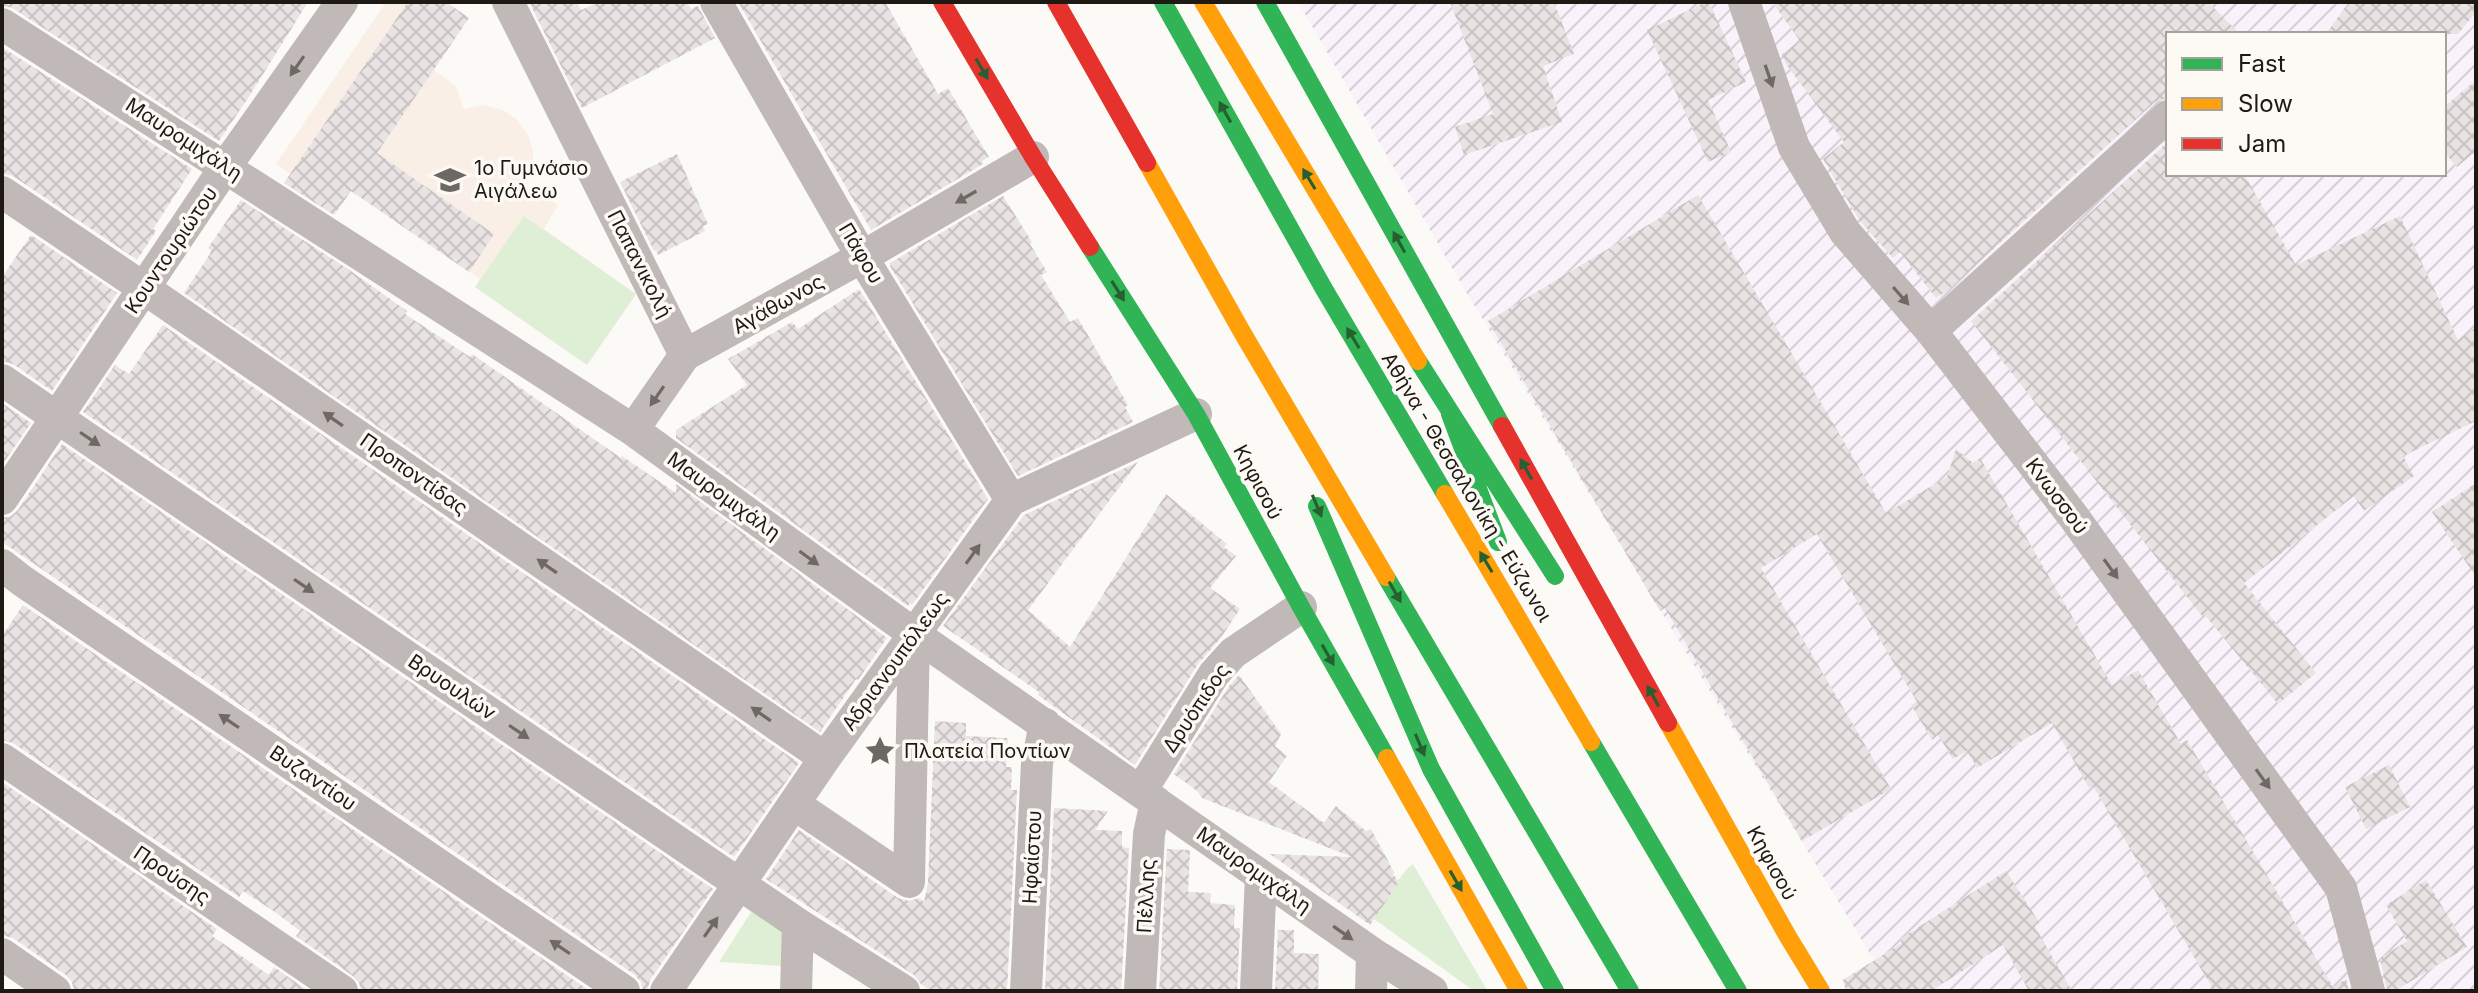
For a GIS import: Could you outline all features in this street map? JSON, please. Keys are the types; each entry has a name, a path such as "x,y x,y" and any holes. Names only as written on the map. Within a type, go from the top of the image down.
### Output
{"main road":[{"name":"Κηφισού","path":"942,2 1033,157 1196,414 1301,607 1519,991"},
{"path":"1056,2 1242,332 1630,991"},
{"name":"Αθήνα - Θεσσαλονίκη - Εύζωνοι","path":"1163,2 1324,289 1738,991"},
{"path":"1203,2 1450,414 1567,593"},
{"name":"Κηφισού","path":"1265,2 1821,991"},
{"path":"1242,332 1298,463"},
{"path":"1450,414 1539,653"},
{"path":"1311,492 1431,769 1555,991"},
{"path":"1626,685 1787,935"}],"street":[{"name":"Κουντουριώτου","path":"2,499 226,166 342,2"},
{"name":"Παπανικολή","path":"508,2 685,355"},
{"name":"Πάφου","path":"716,2 862,257 1011,500"},
{"name":"Κνωσσού","path":"1744,2 1794,147 1845,232 1931,331 2073,516 2341,888 2369,991"},
{"name":"Μαυρομιχάλη","path":"2,24 633,430 914,634 1372,953 1432,991"},
{"path":"1931,331 2166,118"},
{"name":"Αγάθωνος","path":"633,430 685,355 1033,157"},
{"name":"Προποντίδας","path":"2,192 825,758"},
{"name":"Βρυουλών","path":"2,380 798,924 904,991"},
{"name":"Αδριανουπόλεως","path":"666,991 825,758 1011,500 1196,414"},
{"name":"Βυζαντίου","path":"2,565 624,991"},
{"name":"Δρυόπιδος","path":"1149,796 1214,674 1233,653 1301,607"},
{"path":"794,804 909,882 914,634"},
{"name":"Ηφαίστου","path":"1026,991 1037,763 1045,724"},
{"name":"Προύσης","path":"2,759 342,991"},
{"name":"Πέλλης","path":"1140,991 1149,796"},
{"path":"1256,991 1261,876"},
{"path":"796,991 798,924"},
{"path":"1371,991 1372,953"},
{"path":"2,954 55,991"}],"shaded area":[{"name":"1ο Γυμνάσιο Αιγάλεω","path":"386,2 446,2 469,18 434,70 456,86 464,109 484,105 503,110 516,119 528,135 533,151 533,172 526,187 558,205 544,229 636,294 587,365 475,287 480,279 382,212 362,174 339,208 276,164"},
{"path":"1298,2 2476,2 2476,991 1893,991 1466,292"}],"green space":[{"path":"524,216 636,294 587,365 475,287"},
{"path":"1413,864 1487,991 1474,991 1374,919 1398,881"},
{"path":"751,912 785,930 783,966 719,962"}],"building":[{"path":"2,2 308,2 219,141 12,8 2,5"},
{"path":"408,2 446,2 469,18 377,153 494,234 469,272 351,191 334,215 284,183"},
{"path":"529,2 577,2 581,10 599,2 687,2 691,9 698,6 715,38 582,108"},
{"path":"738,2 885,2 938,94 948,88 989,157 982,161 983,164 871,230"},
{"path":"1450,2 1554,2 1574,54 1543,66 1562,122 1464,155 1455,127 1493,114"},
{"path":"1709,2 1746,82 1708,100 1731,152 1708,162 1647,30"},
{"path":"1772,2 2208,2 2238,32 2166,32 2166,99 2155,102 1936,298 1900,252 1893,258 1860,221 1823,159 1844,142 1786,64 1782,54 1800,41"},
{"path":"2349,2 2476,2 2476,12 2458,34 2327,32"},
{"path":"2,47 192,169 137,260 13,176 2,173"},
{"path":"2476,80 2476,151 2457,167 2446,154 2446,105"},
{"path":"2166,144 2166,176 2245,176 2296,265 2400,216 2458,340 2476,327 2476,421 2403,456 2414,476 2364,511 2354,496 2244,583 2316,673 2278,704 2204,614 2202,616 1971,321"},
{"path":"677,154 708,224 703,226 705,231 658,255 620,182"},
{"path":"1698,195 1886,513 1947,477 1956,449 1973,463 1980,458 2112,685 2138,670 2181,744 2187,740 2333,987 2346,979 2349,991 2214,991 2093,786 2089,788 2052,723 1977,768 1967,751 1953,759 1938,735 1932,740 1911,705 1917,702 1817,534 1761,568 1891,789 1802,841 1665,608 1660,611 1488,321"},
{"path":"1003,196 1047,272 1041,275 1070,322 1078,318 1128,405 1125,407 1133,422 1018,476 890,266 890,263"},
{"path":"241,200 345,267 407,311 405,314 470,357 472,354 676,493 676,484 887,638 820,732 184,293 210,254 208,248"},
{"path":"31,235 117,293 52,391 13,364 2,361 2,277"},
{"path":"859,289 988,499 912,605 910,603 908,606 676,438 676,430 747,385 728,359 792,322 798,329"},
{"path":"163,325 799,763 734,857 83,412 115,365 129,374"},
{"path":"2,403 31,423 2,465"},
{"path":"62,444 713,889 650,980 647,991 643,991 635,975 2,542 2,518 18,510"},
{"path":"1138,462 1028,610 1070,647 1166,494 1227,544 1224,547 1236,556 1210,588 1240,609 1198,664 1135,765 1038,695 1039,692 943,626 1024,515"},
{"path":"2476,483 2476,577 2432,512"},
{"path":"23,605 590,991 361,991 359,982 353,976 296,936 300,931 275,912 243,891 239,897 13,743 2,740 2,636"},
{"path":"1239,675 1281,734 1275,746 1287,756 1269,782 1324,823 1336,806 1366,831 1371,829 1395,874 1392,873 1399,882 1370,925 1270,854 1352,857 1202,798 1174,774"},
{"path":"935,721 966,723 966,736 1008,738 1006,767 1012,767 1011,790 1017,790 1007,991 938,991 933,988 931,991 914,975 766,879 799,830 898,898 909,901 919,898 924,902 928,882"},
{"path":"2389,765 2410,807 2366,829 2345,787"},
{"path":"2,782 217,929 212,936 269,975 274,967 308,991 74,991 66,975 13,938 2,935"},
{"path":"1054,808 1108,811 1095,830 1122,831 1122,847 1129,848 1121,991 1045,991"},
{"path":"1167,849 1190,850 1188,892 1211,893 1210,903 1235,905 1234,928 1240,928 1237,991 1159,991"},
{"path":"2006,871 2039,922 2034,925 2072,991 2029,991 2003,945 1931,991 1846,991 1843,980"},
{"path":"2426,880 2467,947 2395,991 2387,991 2380,958 2407,941 2386,905"},
{"path":"1278,930 1294,930 1294,953 1319,954 1318,991 1275,991"}],"traffic: fast":[{"path":"1163,2 1324,289 1445,494"},
{"path":"1265,2 1502,426"},
{"path":"1090,247 1196,414 1387,758"},
{"path":"1418,361 1555,576"},
{"path":"1450,414 1498,542"},
{"path":"1317,506 1431,769 1555,991"},
{"path":"1386,577 1630,991"},
{"path":"1591,742 1738,991"}],"traffic: slow":[{"path":"1203,2 1418,361"},
{"path":"1147,163 1386,577"},
{"path":"1445,494 1591,742"},
{"path":"1668,723 1821,991"},
{"path":"1387,758 1519,991"}],"traffic: jam":[{"path":"942,2 1090,247"},
{"path":"1056,2 1147,163"},
{"path":"1502,426 1668,723"}],"place":[{"name":"1ο Γυμνάσιο Αιγάλεω","path":"450,180"},
{"name":"Πλατεία Ποντίων","path":"880,751"}]}
